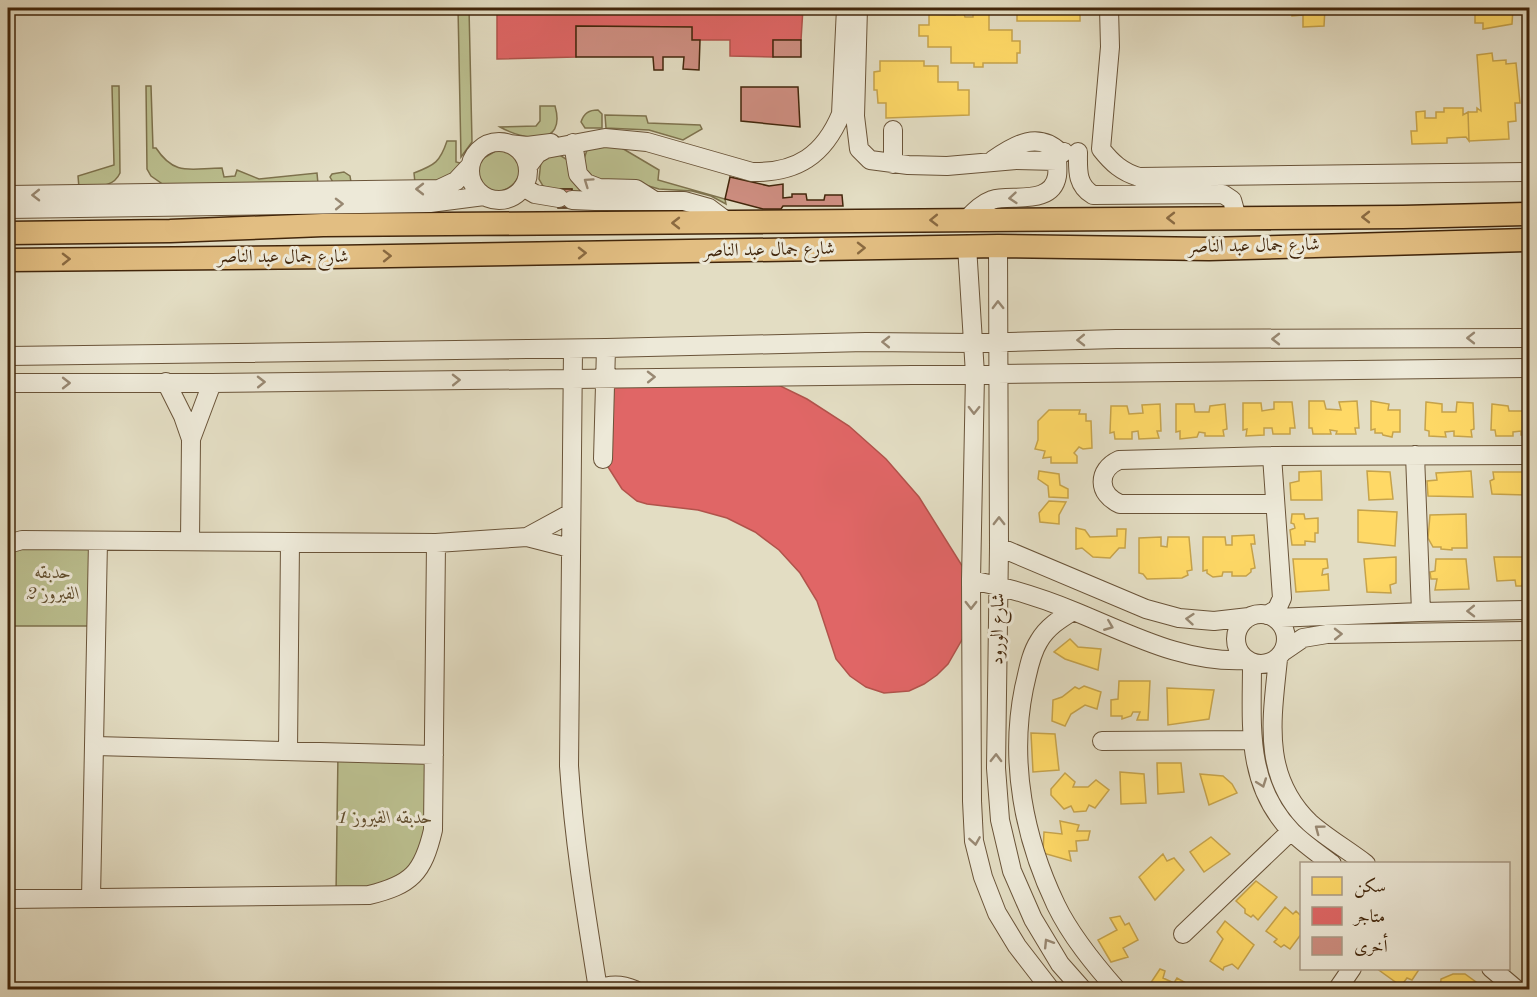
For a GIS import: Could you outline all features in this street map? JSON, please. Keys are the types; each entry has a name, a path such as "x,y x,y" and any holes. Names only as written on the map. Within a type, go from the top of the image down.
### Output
{"main road":[{"name":"شارع جمال عبد الناصر","path":"8,233 170,231 323,225 1403,217 1530,214"},
{"path":"1464,215 1458,228 1462,237 1471,241"},
{"path":"1403,217 1410,223 1412,232 1404,243"},
{"path":"323,225 318,243 321,249 331,257"},
{"path":"263,227 268,231 273,243 264,258"},
{"name":"شارع جمال عبد الناصر","path":"8,260 967,246 1209,249 1530,240"}],"street":[{"path":"8,195 439,189 456,182 470,166 477,152 484,146 501,142 536,146 605,133 651,138 749,163 762,164 784,160 802,151 817,138 829,121 833,101 837,8"},
{"path":"8,209 430,204 484,196 501,200 510,198 523,187 528,166 541,151 605,138 635,140 752,172 785,170 814,154 826,143 841,114 846,8"},
{"path":"858,8 855,116 859,149 870,160 893,164 947,166 989,162 1026,142 1049,143 1065,155 1085,190 1093,195 1223,194 1232,200 1237,218"},
{"path":"1109,8 1110,47 1101,149 1118,168 1139,177 1530,172"},
{"path":"893,130 893,164"},
{"path":"573,143 578,174 586,183 599,188 636,189 655,201"},
{"path":"509,144 518,149 528,166"},
{"path":"1065,155 1101,149"},
{"path":"966,220 978,208 990,201 1036,196 1048,191 1065,155"},
{"path":"470,166 473,183 484,196"},
{"path":"523,187 535,194 565,199 692,202 709,208 729,223"},
{"name":"شارع الورود","path":"967,246 975,374 971,580 974,841 983,877 997,913 1017,946 1051,990"},
{"name":"شارع الورود","path":"998,246 1000,374 996,768 1000,820 1012,871 1033,919 1060,964 1083,990"},
{"path":"8,356 573,349 866,342 973,344 1530,338"},
{"path":"603,459 606,348"},
{"path":"573,349 569,766 572,819 597,989 609,985 621,985 634,990"},
{"path":"8,383 212,383 1530,368"},
{"path":"166,382 183,416 191,439 190,541"},
{"path":"191,439 212,383"},
{"path":"1415,455 1421,612"},
{"path":"1275,504 1120,504 1107,496 1103,482 1107,468 1119,460 1272,456 1530,455"},
{"path":"1272,456 1282,598 1277,609 1264,617 1241,624 1236,641 1239,650 1250,662 1252,740 1255,763 1263,788 1275,811 1291,831 1330,862"},
{"path":"527,537 571,513"},
{"path":"8,544 22,540 436,543 527,537 570,548"},
{"path":"91,898 98,541"},
{"path":"288,751 290,542"},
{"path":"8,899 369,895 393,889 414,875 428,855 434,830 436,543"},
{"path":"999,547 1146,609 1179,618 1214,621 1264,617 1530,610"},
{"path":"971,580 999,585 1073,611 1170,650 1224,662 1250,662 1261,665 1270,663 1303,638 1327,634 1530,631"},
{"path":"1073,611 1054,623 1040,640 1030,660 1022,701 1019,733 1020,786 1030,838 1057,907 1078,944 1117,990"},
{"path":"1264,617 1282,625 1287,642 1281,655 1271,730 1273,756 1281,781 1293,803 1346,858"},
{"path":"1101,741 1252,740"},
{"path":"95,746 434,754"},
{"path":"1183,933 1291,831"},
{"path":"1337,990 1351,970"},
{"path":"1492,970 1516,989"}],"green space":[{"path":"458,8 469,8 472,142 461,157"},
{"path":"112,86 119,86 120,173 113,182 108,184 79,188 78,176 114,165"},
{"path":"146,86 151,86 153,148 156,148 163,157 177,167 184,169 222,168 224,177 235,176 237,170 259,179 317,173 318,184 164,185 151,176 147,169"},
{"path":"540,106 555,106 557,119 555,129 549,135 531,137 509,132 500,127 536,126 540,121"},
{"path":"598,110 602,114 602,128 585,128 581,122 585,114"},
{"path":"605,115 646,116 648,123 700,125 702,129 683,140 649,130 606,128"},
{"path":"447,141 456,141 456,162 460,163 456,173 449,180 415,183 414,173 436,162"},
{"path":"615,144 659,170 658,180 725,199 726,204 711,196 692,191 659,189 645,185 596,184 582,165 587,150"},
{"path":"499,149 512,151 519,158 521,167 512,185 503,190 491,191 477,184 475,173 482,159"},
{"path":"558,154 566,159 592,193 559,189 559,195 543,186 539,179 541,161"},
{"path":"344,172 350,176 351,182 334,184 330,177 332,174"},
{"name":"حدبقه الفيروز 2","path":"98,541 97,626 8,626 8,544"},
{"name":"حدبقه الفيروز 1","path":"338,752 434,755 433,830 414,875 336,895"}],"building: سكن":[{"path":"1017,8 1084,8 1084,13 1080,13 1080,21 1017,21"},
{"path":"1292,8 1325,8 1324,26 1303,27 1303,15 1292,16"},
{"path":"1475,8 1513,8 1512,24 1483,29 1483,23 1475,23"},
{"path":"955,11 963,11 965,17 973,17 973,13 989,13 989,30 1012,30 1012,41 1020,41 1017,63 983,63 983,67 974,67 974,63 951,63 951,47 928,47 928,36 919,36 919,25 929,25 929,14 955,15"},
{"path":"1492,53 1493,61 1506,60 1506,64 1516,63 1520,103 1515,103 1516,121 1508,122 1509,139 1469,141 1468,112 1477,112 1477,108 1481,111 1477,55"},
{"path":"880,61 924,61 924,66 938,66 938,82 958,82 958,90 969,90 969,115 886,118 886,103 878,103 877,90 874,90 874,72 880,71"},
{"path":"1444,108 1463,108 1463,115 1468,112 1469,141 1466,137 1447,138 1447,143 1412,144 1411,131 1417,131 1416,112 1425,111 1425,118 1436,118 1436,112 1444,112"},
{"path":"1309,401 1324,401 1326,409 1341,410 1339,402 1357,401 1359,428 1355,428 1356,434 1336,434 1337,431 1330,430 1331,434 1313,434 1312,428 1309,428"},
{"path":"1371,401 1389,404 1388,410 1400,410 1400,432 1393,432 1392,437 1375,433 1375,429 1371,430"},
{"path":"1274,402 1292,402 1295,428 1290,428 1290,434 1273,434 1272,428 1264,428 1264,435 1246,436 1247,429 1243,430 1243,403 1261,403 1262,411 1274,409"},
{"path":"1426,402 1442,404 1442,412 1456,412 1457,402 1473,403 1472,437 1454,436 1454,431 1445,432 1446,437 1429,436 1429,431 1425,430"},
{"path":"1160,404 1161,431 1157,431 1159,438 1139,439 1138,431 1132,432 1132,439 1115,439 1114,432 1110,433 1111,406 1127,406 1129,414 1143,413 1142,405"},
{"path":"1176,404 1194,404 1195,412 1209,412 1210,406 1225,404 1227,429 1223,430 1224,436 1205,436 1205,433 1199,432 1197,437 1180,439 1180,431 1176,432"},
{"path":"1492,404 1508,406 1509,411 1523,411 1523,404 1530,404 1530,435 1521,435 1521,431 1513,432 1513,436 1496,436 1495,430 1491,430"},
{"path":"1049,410 1080,410 1079,414 1086,414 1086,421 1091,421 1092,448 1079,447 1074,453 1077,456 1077,463 1051,463 1051,457 1043,458 1045,451 1035,449 1038,440 1038,421"},
{"path":"1039,471 1059,474 1060,485 1068,489 1068,498 1049,497 1048,486 1038,479"},
{"path":"1321,471 1322,500 1291,500 1290,483 1299,481 1299,472"},
{"path":"1367,471 1390,472 1393,499 1369,500"},
{"path":"1471,471 1473,497 1428,496 1427,481 1437,480 1436,473"},
{"path":"1493,472 1527,472 1530,475 1530,495 1492,494 1490,481 1494,479"},
{"path":"1049,501 1066,502 1059,515 1059,524 1040,522 1039,513"},
{"path":"1358,510 1397,512 1395,546 1358,542"},
{"path":"1292,514 1304,514 1305,519 1318,518 1318,533 1315,533 1315,542 1305,541 1305,545 1292,545 1290,530 1295,528 1291,523"},
{"path":"1466,514 1467,548 1452,548 1452,550 1433,547 1428,538 1430,515"},
{"path":"1076,528 1085,530 1090,537 1117,536 1117,529 1126,529 1125,548 1119,548 1110,558 1093,557 1082,548 1076,549"},
{"path":"1254,535 1255,544 1251,544 1255,568 1251,569 1246,576 1232,576 1232,572 1223,572 1222,576 1213,577 1207,573 1207,570 1203,571 1203,537 1225,537 1226,545 1232,545 1232,536"},
{"path":"1161,537 1161,546 1167,547 1168,537 1189,537 1192,570 1187,571 1188,575 1182,578 1147,579 1139,573 1139,538"},
{"path":"1396,557 1396,583 1390,585 1391,593 1367,592 1364,559"},
{"path":"1494,557 1530,557 1530,588 1527,589 1526,580 1522,586 1516,586 1515,580 1497,581"},
{"path":"1293,559 1327,559 1328,568 1323,569 1322,575 1328,574 1329,590 1296,592"},
{"path":"1436,559 1466,559 1469,589 1435,590 1437,579 1431,579 1430,572 1435,571"},
{"path":"1070,639 1078,647 1101,649 1098,670 1065,659 1054,652"},
{"path":"1119,681 1150,681 1148,720 1137,720 1140,712 1133,712 1131,716 1122,719 1122,716 1111,716 1111,700 1118,699"},
{"path":"1084,686 1101,692 1097,709 1085,705 1071,714 1065,726 1052,721 1053,700 1062,697 1075,687 1079,689"},
{"path":"1167,688 1214,690 1209,719 1168,725"},
{"path":"1031,733 1055,734 1059,770 1033,772"},
{"path":"1157,763 1181,763 1184,792 1158,794"},
{"path":"1120,772 1144,774 1146,803 1121,804"},
{"path":"1065,773 1075,782 1073,787 1088,787 1096,780 1109,790 1095,808 1089,805 1086,811 1074,812 1071,806 1064,809 1051,795 1051,789"},
{"path":"1200,774 1223,776 1232,784 1237,793 1209,805"},
{"path":"1060,821 1079,825 1077,831 1090,831 1088,840 1076,841 1077,851 1069,851 1071,861 1043,853 1044,832 1062,834"},
{"path":"1211,837 1230,854 1204,872 1190,852"},
{"path":"1163,854 1167,861 1174,858 1184,870 1155,900 1139,877"},
{"path":"1256,881 1277,897 1258,920 1253,915 1251,917 1245,913 1245,909 1236,901"},
{"path":"1285,907 1293,914 1296,911 1300,915 1300,936 1290,949 1274,942 1277,939 1266,931"},
{"path":"1120,916 1125,925 1129,923 1138,940 1123,948 1128,957 1111,962 1098,940 1117,930 1110,918"},
{"path":"1225,921 1254,945 1238,969 1232,964 1224,967 1223,970 1210,961 1223,939 1217,932"},
{"path":"1160,969 1165,971 1163,978 1174,983 1177,978 1186,983 1182,990 1146,990"},
{"path":"1379,970 1419,970 1412,980 1407,978 1401,986"},
{"path":"1453,974 1465,974 1476,982 1471,990 1440,990 1441,979"}],"building: متاجر":[{"path":"497,8 803,8 801,40 773,40 773,57 730,56 730,40 692,40 692,27 576,26 576,57 497,59"},
{"path":"760,376 807,399 849,426 886,459 919,497 971,580 971,624 948,664 924,684 909,691 884,693 866,687 850,676 836,659 817,601 800,573 779,550 755,532 727,518 698,510 637,501 622,489 603,459 606,378"}],"building: أخرى":[{"path":"576,26 692,27 692,40 700,40 699,70 683,69 684,57 663,57 663,70 654,70 653,57 576,57"},
{"path":"773,40 801,40 801,57 773,57"},
{"path":"741,87 798,87 800,127 741,121"},
{"path":"730,177 769,186 783,184 783,198 792,197 792,194 806,194 807,200 824,200 825,195 842,195 843,206 783,206 781,209 763,209 725,199"},
{"path":"559,189 572,189 572,208 558,208"}]}
